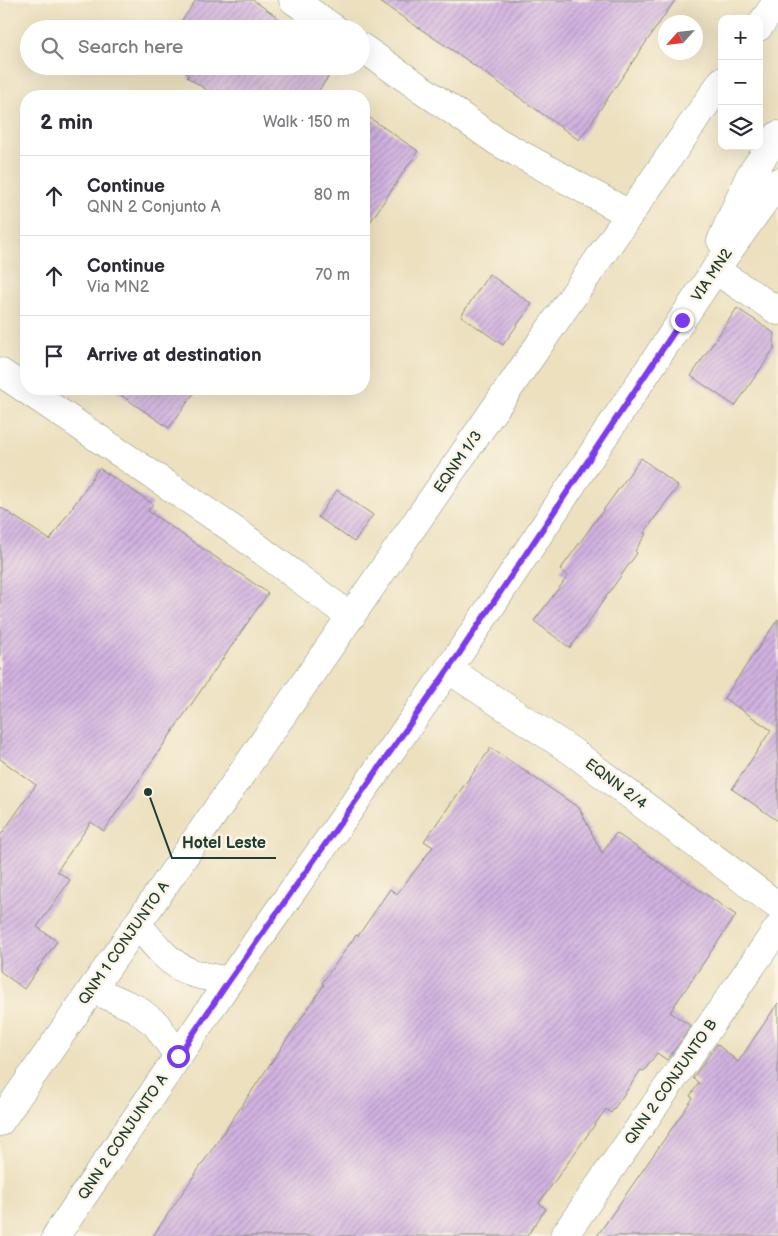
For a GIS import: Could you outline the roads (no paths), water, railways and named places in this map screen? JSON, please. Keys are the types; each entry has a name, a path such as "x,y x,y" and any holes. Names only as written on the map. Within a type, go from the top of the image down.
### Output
{"main road":[{"path":"294,0 322,20"},
{"path":"763,21 778,0"},
{"path":"370,53 498,142 629,214"},
{"name":"EQNM 1/3","path":"351,617 718,87"},
{"path":"693,304 750,177 778,135"},
{"name":"VIA MN2","path":"448,669 715,270 778,182"},
{"path":"715,270 778,310"},
{"path":"3,381 20,392"},
{"path":"25,395 238,532 351,617"},
{"name":"QNM 1 CONJUNTO A","path":"0,1122 351,617"},
{"name":"EQNN 2/4","path":"448,669 573,752 778,906"},
{"name":"QNN 2 CONJUNTO A","path":"56,1236 229,981 448,669"},
{"path":"137,924 164,956 178,966 191,973 229,981"},
{"name":"QNN 2 CONJUNTO B","path":"564,1236 778,928"},
{"path":"92,989 135,1008 156,1024 178,1056"}],"place":[{"name":"Hotel Leste","path":"148,792"}]}
